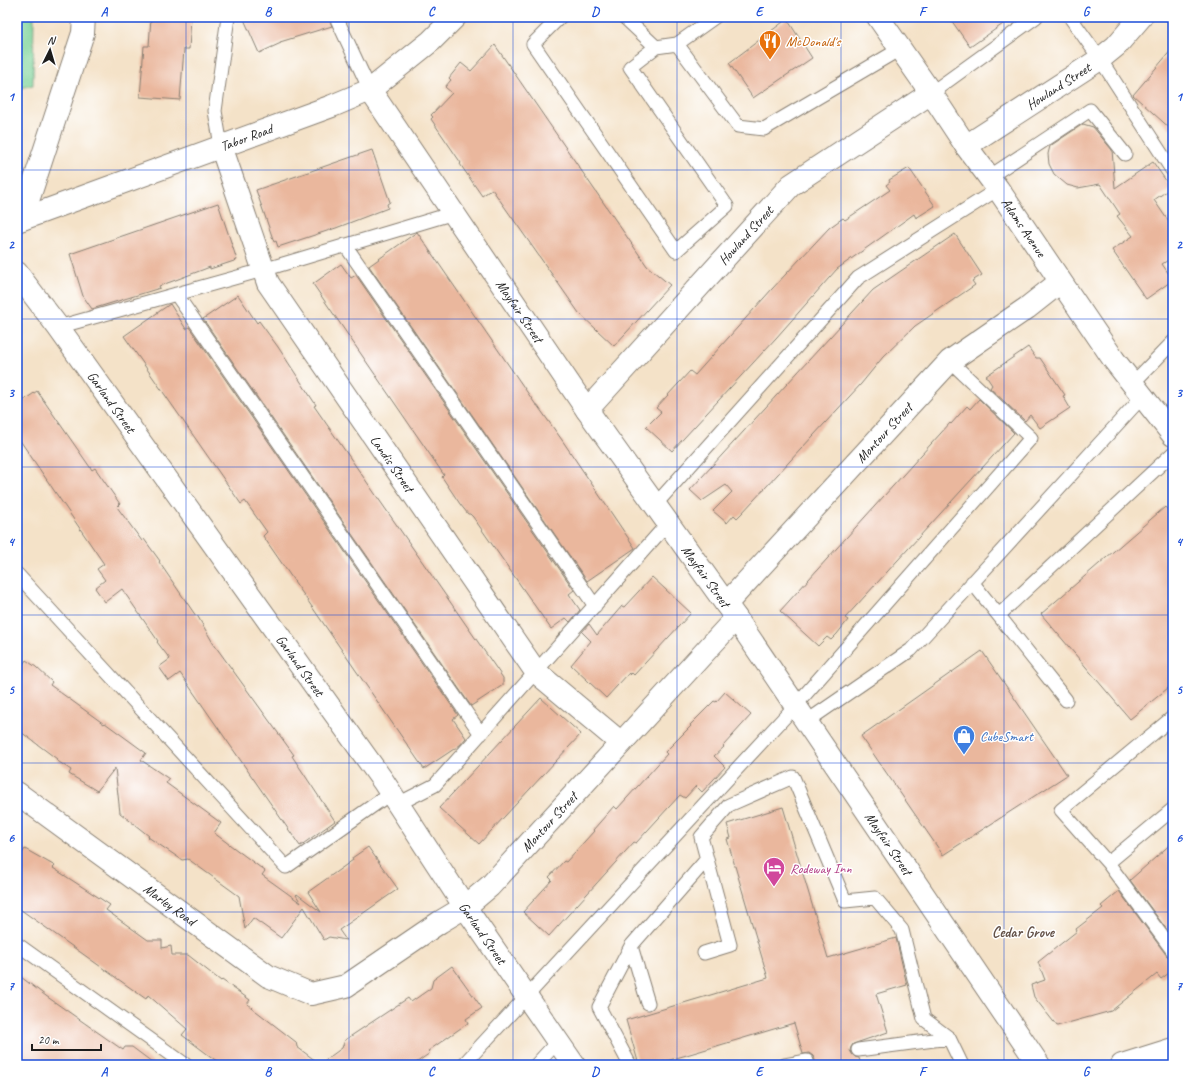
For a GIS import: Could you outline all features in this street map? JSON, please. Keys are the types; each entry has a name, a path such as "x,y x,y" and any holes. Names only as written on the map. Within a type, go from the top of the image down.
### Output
{"main road":[{"path":"19,225 83,33 84,17"},
{"name":"Tabor Road","path":"19,225 221,146 332,106 370,90 431,41 454,17"},
{"name":"Adams Avenue","path":"878,17 1114,360 1137,390 1172,430"},
{"name":"Howland Street","path":"966,146 1100,60 1116,46 1141,17"},
{"name":"Mayfair Street","path":"370,90 587,410 731,611 1039,1065"},
{"name":"Howland Street","path":"587,410 792,185 931,93"},
{"name":"Landis Street","path":"221,146 268,283 536,672 621,742"},
{"name":"Garland Street","path":"17,273 58,327 394,799 465,907 574,1065"},
{"name":"Montour Street","path":"332,989 346,986 440,922 465,907 490,886 621,742 731,611 950,361 1027,308 1060,282"},
{"name":"Marley Road","path":"17,793 268,976 311,994 332,989"},
{"path":"1122,1065 1173,1049"}],"lane":[{"path":"221,146 215,111 228,17"},
{"path":"336,17 370,90"},
{"path":"560,17 534,44 676,251 727,206 630,67 656,47 677,44 715,17"},
{"path":"624,17 656,47"},
{"path":"931,93 1036,17"},
{"path":"1070,17 1172,170 1173,169"},
{"path":"677,44 738,126 764,129 900,48"},
{"path":"655,505 858,278 993,183 1090,110 1124,154"},
{"path":"58,327 263,270 454,213"},
{"path":"345,245 594,606"},
{"path":"176,294 481,734"},
{"path":"801,714 911,650 972,582 1137,390 1173,342"},
{"path":"463,1065 801,714 1031,438 950,361"},
{"path":"999,615 1173,453"},
{"path":"17,574 286,867 394,799 435,785 668,523"},
{"path":"972,582 1066,700"},
{"path":"1173,717 1061,810 1108,863 1173,951"},
{"path":"704,953 730,945 700,837 729,805 792,777 845,901 875,898 902,930 924,1019 949,1038 962,1065"},
{"path":"1108,863 1173,809"},
{"path":"630,1065 599,1007 631,946 707,859"},
{"path":"17,944 186,1065"},
{"path":"631,946 648,1003"},
{"path":"858,1050 949,1038"},
{"path":"536,1065 558,1041"},
{"path":"785,1065 807,1061"}],"green space":[{"path":"17,17 34,17 33,85 17,89"}],"building":[{"path":"151,17 191,17 189,49 184,49 180,100 140,97 144,46 149,46"},
{"path":"243,17 328,17 332,26 280,42 281,43 259,53"},
{"path":"949,17 1013,17 970,47"},
{"name":"McDonald's","path":"787,19 812,58 753,98 729,63"},
{"path":"495,45 647,266 670,285 614,346 579,313 492,189 482,196 431,119 433,117 431,115 452,93 445,87 451,80 449,78 461,63 471,71"},
{"path":"1173,48 1173,131 1133,95"},
{"path":"1083,124 1093,127 1112,150 1115,188 1153,162 1171,188 1154,200 1173,228 1173,257 1162,264 1173,280 1146,299 1112,250 1133,236 1117,216 1120,214 1100,184 1078,188 1067,185 1054,174 1049,164 1048,154 1050,146"},
{"path":"372,150 390,202 387,204 388,208 336,228 278,247 276,241 274,242 256,190"},
{"path":"909,168 935,206 916,218 914,214 837,269 672,451 646,427 661,412 656,408 690,371 695,375 829,228 843,218 845,220 890,190 886,185 890,182 889,180"},
{"path":"218,203 237,260 210,269 210,267 159,286 160,288 92,309 83,296 70,254"},
{"path":"417,232 536,405 562,440 635,548 587,581 369,266"},
{"path":"955,234 982,275 972,281 975,285 915,326 883,357 861,384 737,518 734,515 727,523 713,511 732,492 726,485 702,501 690,490 873,290"},
{"path":"341,264 351,278 356,275 574,590 569,594 580,610 570,622 566,618 551,629 473,517 468,514 460,504 442,477 444,475 313,284"},
{"path":"238,295 257,323 259,321 278,347 316,405 314,406 503,678 503,685 471,706 203,319"},
{"path":"170,304 186,329 189,327 458,715 453,719 466,738 460,745 424,769 263,536 267,532 245,501 241,504 124,336"},
{"path":"1028,347 1036,358 1040,358 1065,395 1063,396 1070,408 1040,428 1030,415 1025,421 990,388 992,385 986,376"},
{"path":"37,391 92,470 95,468 120,504 117,507 142,541 144,539 160,561 159,562 196,616 197,615 213,643 294,755 292,756 335,821 300,846 180,673 169,681 159,667 170,659 122,589 105,602 95,588 105,580 97,569 104,564 17,436 17,405"},
{"path":"979,399 1014,433 845,618 848,620 837,634 831,640 827,637 818,646 780,611 950,423 951,424 967,406 970,409"},
{"path":"1165,507 1173,516 1173,684 1130,719 1041,614"},
{"path":"652,577 691,613 634,675 632,673 630,675 629,673 606,698 571,665 591,641 582,632 589,624 597,635 622,606 624,607"},
{"name":"CubeSmart","path":"982,651 1067,775 943,855 861,736"},
{"path":"26,660 52,682 50,685 146,753 141,760 169,779 166,783 221,823 214,833 265,871 262,875 301,903 296,895 297,894 321,912 308,892 353,860 352,858 368,847 398,889 339,930 346,940 329,937 324,940 304,907 281,938 253,918 245,929 239,896 188,859 182,860 148,837 149,836 120,813 115,768 97,791 69,774 71,770 17,729 17,674"},
{"path":"725,692 751,715 723,746 724,747 714,756 725,767 702,792 696,786 685,798 680,795 636,843 634,842 549,936 523,912 552,880 549,877 564,861 566,862 614,806 617,809 667,754 665,752 714,701 716,702"},
{"path":"541,698 581,734 479,844 439,808"},
{"name":"Rodeway Inn","path":"783,807 828,958 896,938 907,985 876,994 888,1032 853,1044 850,1051 855,1057 859,1058 861,1065 814,1065 815,1060 813,1056 809,1053 803,1054 794,1023 653,1065 639,1065 626,1020 768,978 727,839 731,838 727,824"},
{"path":"1173,842 1173,938 1130,880"},
{"path":"25,849 55,866 53,868 110,905 106,910 148,940 162,940 162,948 171,946 172,955 188,955 221,981 222,980 250,1000 247,1004 296,1042 297,1047 320,1064 342,1048 345,1040 408,998 411,1002 431,988 433,980 452,966 482,1008 466,1019 468,1023 428,1051 430,1053 413,1065 222,1065 182,1035 187,1029 148,995 146,999 17,907 17,860"},
{"path":"1119,891 1167,956 1173,959 1173,970 1161,979 1157,974 1111,1011 1057,1026 1034,997 1031,985 1045,980 1038,962 1077,931 1076,929 1103,908 1101,906"},
{"path":"17,974 123,1050 125,1047 132,1047 156,1065 17,1065"}],"place":[{"name":"McDonald's","path":"770,60"},
{"name":"CubeSmart","path":"964,756"},
{"name":"Rodeway Inn","path":"774,888"}],"district":[{"name":"Cedar Grove","path":"1023,932"}]}
